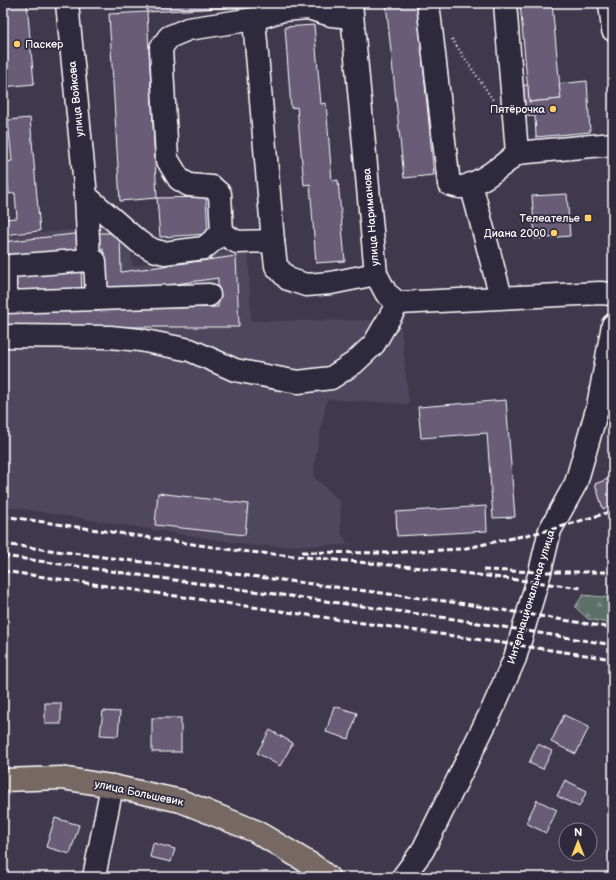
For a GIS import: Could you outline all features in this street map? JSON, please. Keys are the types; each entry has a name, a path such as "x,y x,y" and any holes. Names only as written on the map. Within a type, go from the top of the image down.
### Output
{"main road":[{"name":"улица Большевик","path":"3,780 61,778 112,786 181,801 255,831 314,866 328,877"}],"street":[{"name":"улица Войкова","path":"67,3 86,196 89,260"},
{"path":"428,3 449,184 460,187 471,184 499,170 517,153 613,144"},
{"path":"505,3 517,153"},
{"path":"610,3 613,30"},
{"path":"222,233 220,194 212,187 189,185 179,179 167,159 161,48 169,37 188,29 254,19 283,10 308,8 331,15 351,10"},
{"name":"улица Нариманова","path":"351,10 376,274 386,293 398,303"},
{"path":"254,19 276,266 288,279 306,285 331,283 376,274"},
{"path":"471,184 500,297"},
{"path":"86,196 139,242 153,250 164,253 204,248 222,233"},
{"path":"222,233 237,242 273,240"},
{"path":"97,299 95,261 89,260 10,266 5,271 5,302 97,299 209,295"},
{"path":"3,336 110,337 140,340 190,350 235,370 298,382 331,378 354,363 374,344 398,303 500,297 600,293 613,294"},
{"name":"Интернациональная улица","path":"403,877 423,850 493,708 515,658 540,572 550,530 576,483 606,404 613,326"},
{"path":"94,877 112,786"}],"path":[{"path":"450,36 494,101"}],"shaded area":[{"path":"100,227 129,227 132,266 248,249 251,321 400,320 409,404 327,399 315,459 314,477 340,501 341,533 348,545 257,546 3,506 3,237"}],"green space":[{"path":"583,595 613,598 613,624 588,619 575,607"}],"building":[{"name":"Паскер","path":"3,3 27,3 34,84 3,87"},
{"path":"146,3 241,3 241,7 147,12"},
{"path":"386,3 417,3 434,175 404,178"},
{"path":"520,3 552,3 561,99 529,102"},
{"path":"147,12 157,198 120,201 109,14"},
{"path":"314,25 321,104 326,103 332,181 338,180 345,261 316,263 310,184 304,185 297,107 291,108 285,27"},
{"name":"Пятёрочка","path":"587,81 590,132 536,137 535,116 519,117 516,86 528,85 529,102 561,99 559,84"},
{"path":"30,118 40,231 3,235 3,219 17,218 15,193 9,194 6,162 12,161 8,120"},
{"path":"567,194 570,236 535,239 532,196"},
{"path":"206,197 208,234 160,237 157,198"},
{"path":"83,233 83,253 3,260 3,242"},
{"path":"93,233 120,233 121,272 236,256 239,327 3,327 3,309 47,311 218,307 218,278 104,294 103,249 93,249"},
{"path":"81,270 82,294 15,296 15,272"},
{"path":"506,400 515,517 493,518 487,433 421,438 418,407"},
{"path":"613,477 613,505 603,509 595,484"},
{"path":"158,493 248,504 245,535 155,525"},
{"path":"486,506 487,531 397,536 396,512"},
{"path":"45,703 61,703 61,724 45,724"},
{"path":"334,706 357,713 349,739 326,732"},
{"path":"103,711 120,712 118,736 100,735"},
{"path":"564,715 589,727 576,754 551,742"},
{"path":"152,718 181,718 181,752 152,752"},
{"path":"270,730 293,743 280,766 257,753"},
{"path":"538,744 552,751 543,769 529,763"},
{"path":"565,780 587,791 579,807 557,796"},
{"path":"537,800 557,810 546,833 526,823"},
{"path":"55,818 79,825 70,854 46,847"},
{"path":"153,843 175,849 171,862 150,857"}],"railway":[{"path":"302,552 382,553 462,549 550,530 613,511"},
{"path":"3,516 240,551 423,568 582,588"},
{"path":"3,544 459,603 613,628"},
{"path":"3,556 454,619 613,645"},
{"path":"483,570 613,572"},
{"path":"3,571 613,659"}],"place":[{"name":"Паскер","path":"17,44"},
{"name":"Пятёрочка","path":"553,109"},
{"name":"Телеателье","path":"588,218"},
{"name":"Диана 2000","path":"554,233"}]}
